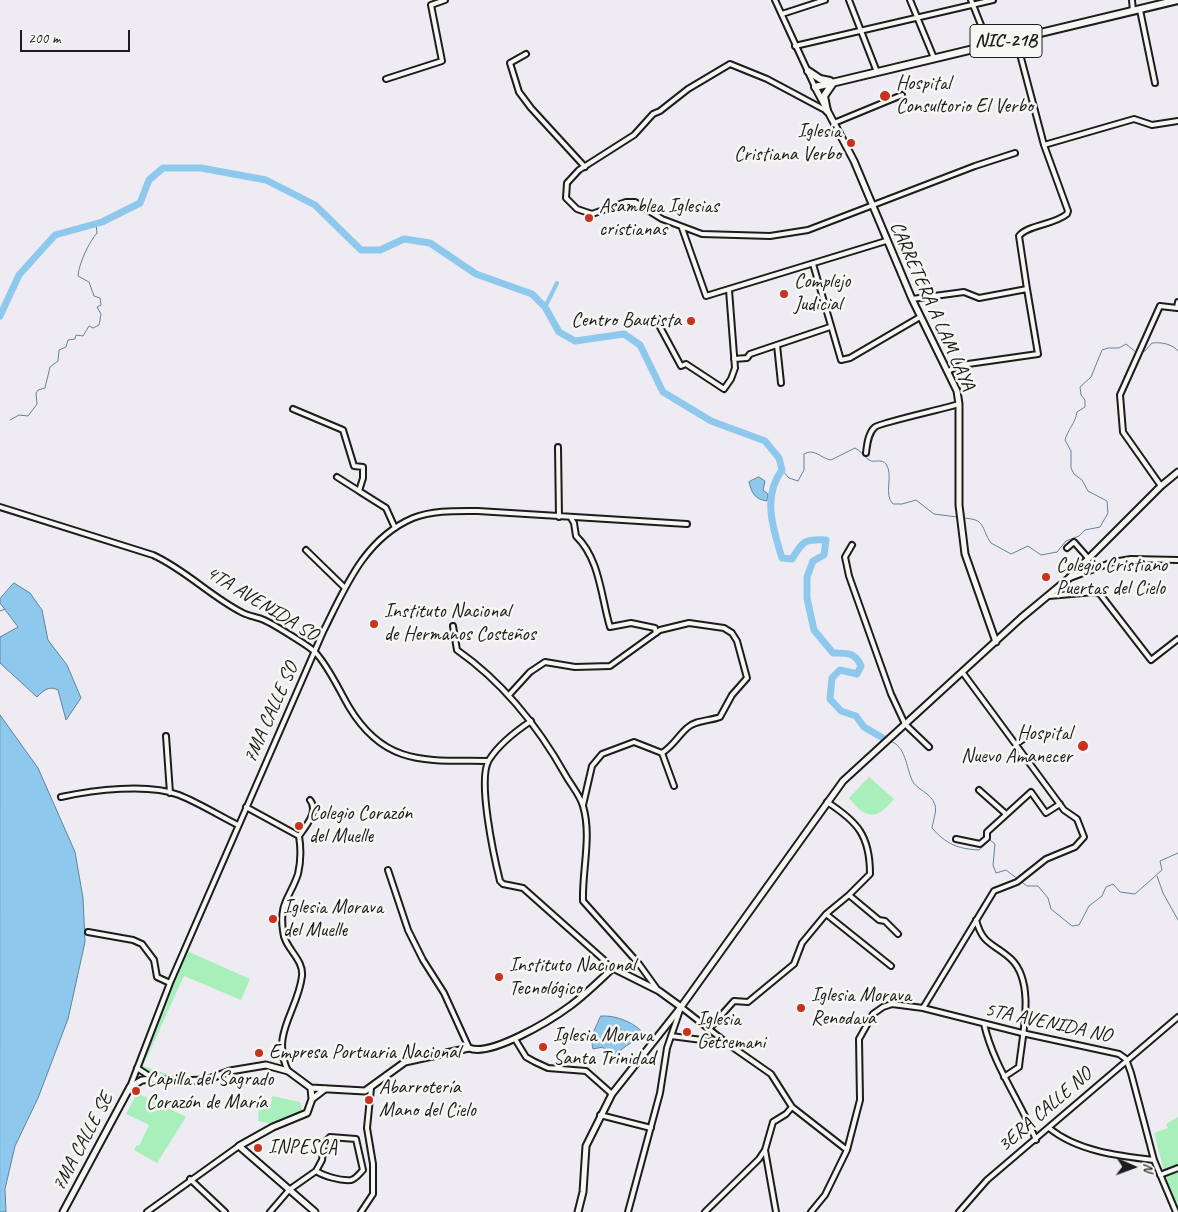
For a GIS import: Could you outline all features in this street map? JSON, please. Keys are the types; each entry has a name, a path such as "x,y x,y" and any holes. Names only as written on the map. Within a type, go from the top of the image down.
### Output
{"highway":[{"name":"NIC-21B","path":"815,87 1178,0"},
{"path":"808,71 820,79 834,82 826,91 827,110"}],"main road":[{"name":"CARRETERA A LAM LAYA","path":"815,87 872,204 886,241 920,317 957,391 959,404 959,505 965,554 996,642"},
{"path":"578,1212 583,1192 586,1146 612,1094 681,1007 843,781 1021,618 1068,579 1161,486 1178,472"},
{"path":"130,1086 142,1080 154,1079 177,1081 206,1080 249,1067 266,1065 288,1071 311,1088 358,1091 371,1088 405,1062 469,1048 477,1051 515,1039 569,1007 613,968 659,991 681,1007"},
{"name":"7MA CALLE SE","path":"63,1212 130,1086"},
{"path":"311,1088 312,1099 309,1109 302,1116 273,1127 238,1146 315,1212"},
{"path":"312,1099 325,1089"}],"street":[{"path":"386,79 442,61 431,5 445,0"},
{"name":"CARRETERA A LAM LAYA","path":"775,0 815,87"},
{"path":"782,14 825,0"},
{"path":"849,0 877,72"},
{"path":"910,0 934,58"},
{"path":"795,46 918,17 972,2 994,0"},
{"path":"1132,0 1137,10 1155,82"},
{"path":"972,2 990,45"},
{"path":"948,371 961,366 1038,354 1018,236 1023,231 1062,218 1068,211 1044,145 1016,39"},
{"path":"526,54 510,63 519,92 530,108 585,167"},
{"path":"827,110 767,79 730,64 716,71 660,112 653,114 634,135 585,167 570,180 565,192 568,203 577,209 592,214 626,202 635,202 662,219 702,234 783,235 808,230 872,204 1015,153"},
{"path":"834,123 902,95"},
{"path":"1044,145 1134,119 1152,124 1178,121"},
{"path":"682,228 706,296 886,241"},
{"path":"813,264 841,360 920,317"},
{"path":"912,299 964,292 979,298 1027,289"},
{"path":"660,327 681,366 686,364 724,389 732,379 735,368 729,290"},
{"path":"1161,486 1123,432 1120,395 1160,306 1177,308 1178,302"},
{"path":"734,359 747,358 750,354 830,327"},
{"path":"777,345 781,383"},
{"path":"866,453 869,438 875,427 888,421 959,404"},
{"path":"293,410 344,430 354,466 363,467 363,478 359,491"},
{"path":"558,447 559,517"},
{"path":"337,477 386,508 395,528"},
{"name":"4TA AVENIDA SO","path":"0,508 154,555 175,565 204,589 243,613 268,622 315,652 361,725 383,744 414,759 488,761"},
{"name":"7MA CALLE SO","path":"130,1086 170,983 315,652 345,588 363,558 373,546 395,528 414,518 446,512 478,511 687,524"},
{"path":"571,518 574,523 576,536 583,542 599,578 610,627 630,623 655,628 656,633"},
{"path":"1067,548 1074,542 1088,558"},
{"path":"852,545 844,557 891,694 907,722 929,747"},
{"path":"306,550 345,588"},
{"path":"1068,579 1113,562 1131,559 1178,560"},
{"path":"1049,596 1094,592 1100,594 1151,660 1178,639"},
{"path":"509,695 530,672 545,662 575,667 610,666 656,633 670,626 688,623 724,628 732,633 737,641 747,678 732,696 720,717 694,723 687,727 676,741 662,753"},
{"path":"453,626 457,650 483,668 531,721 551,750 583,805"},
{"path":"923,1008 994,891 1017,882 1046,858 1082,842 1084,837 1077,819 1060,804 963,673"},
{"path":"531,721 515,732 488,761 484,778 493,850 500,881 503,884 523,888 613,968"},
{"path":"166,736 170,793"},
{"path":"1016,744 1028,736"},
{"path":"659,991 639,964 583,901 586,832 583,805 592,766 602,754 634,742 662,753"},
{"path":"662,753 664,763 674,786"},
{"path":"61,797 109,789 178,794 238,825"},
{"path":"979,790 1006,814"},
{"path":"956,839 980,844 987,838 987,832 1031,792 1046,814 1060,804"},
{"path":"288,1071 282,1058 285,1028 302,974 299,963 285,942 282,930 283,904 298,871 301,848 299,836 313,810 313,804 310,800"},
{"path":"710,1029 734,1001 748,1002 794,964 802,944 826,914 870,874 870,853 862,834 848,815 827,802"},
{"path":"246,807 299,836"},
{"path":"388,870 408,930 423,960 446,995 469,1048"},
{"path":"849,895 879,920 885,921 898,934"},
{"path":"826,914 891,966"},
{"path":"976,920 980,934 987,943 1011,959 1021,974 1026,991 1019,1067 1004,1077"},
{"path":"88,932 133,940 142,944 154,960 158,977 170,983"},
{"name":"5TA AVENIDA NO","path":"847,1150 860,1100 859,1039 873,1014 892,1004 923,1008 1022,1034 1119,1054 1126,1059 1138,1096 1154,1160 1176,1212"},
{"path":"628,1212 651,1128 670,1036 681,1007 728,1044 775,1077 786,1101 847,1150 825,1195 811,1212"},
{"name":"3ERA CALLE NO","path":"959,1212 987,1180 1036,1140 1126,1059 1178,1017"},
{"path":"984,1024 989,1045 1026,1116 1036,1140"},
{"path":"670,1036 728,1044"},
{"path":"515,1039 526,1057 548,1068 586,1071 612,1094"},
{"path":"275,1066 282,1058"},
{"path":"136,1068 154,1079"},
{"path":"361,1212 373,1194 373,1164 367,1128 371,1088"},
{"path":"705,1212 759,1160 765,1150 773,1122 786,1114 792,1107"},
{"path":"600,1115 651,1128"},
{"path":"1049,1128 1070,1141 1100,1151 1154,1160"},
{"path":"270,1212 289,1190 316,1171 322,1160 324,1143 330,1137 356,1139 363,1170 356,1178 351,1180 323,1176 316,1171"},
{"path":"147,1212 238,1146"},
{"path":"765,1150 776,1212"},
{"path":"1160,1175 1178,1168"},
{"path":"190,1179 225,1212"}],"green space":[{"path":"869,777 894,799 882,811 871,815 866,814 849,798"},
{"path":"187,951 250,979 241,1000 184,976 143,1066 179,1078 156,1077 140,1070 138,1064"},
{"path":"137,1093 186,1117 157,1163 134,1150 137,1145 139,1146 149,1125 126,1114"},
{"path":"272,1096 300,1102 303,1112 271,1124 258,1121 259,1104 271,1105"},
{"path":"1178,1117 1178,1166 1164,1171 1154,1133 1168,1128 1166,1124"},
{"path":"1178,1170 1178,1208 1164,1176"}],"water":[{"path":"759,477 765,481 763,490 768,494 767,501 756,497 750,486 749,482"},
{"path":"14,583 30,593 42,610 48,640 67,665 81,698 66,720 58,690 49,688 37,697 0,663 0,637 18,627 0,603 0,599"},
{"path":"0,715 38,768 75,852 83,898 85,942 68,1019 38,1098 15,1146 5,1189 6,1212 0,1212"},
{"path":"601,1016 626,1021 637,1027 646,1036 645,1038 640,1035 620,1051 618,1053 621,1056 619,1059 606,1052 603,1047 593,1049 591,1038"}],"waterway":[{"path":"0,316 19,275 55,235 102,222 140,203 149,180 163,168 201,168 266,180 315,205 361,250 380,250 404,239 430,243 476,274 532,294 545,307 559,332 575,341 624,334 640,345 663,392 711,421 765,441 779,458 782,470 772,491 771,513 775,536 782,558 792,559 805,542 826,540 824,555 813,561 807,577 807,598 814,630 833,653 850,654 859,661 861,666 857,674 840,670 832,678 830,699 841,711 856,716 864,727 883,738"},
{"path":"10,420 19,415 28,416 37,404 36,393 38,390 45,388 50,367 58,361 59,350 66,347 68,340 75,339 76,335 83,336 89,326 93,328 99,325 101,314 97,307 101,305 100,298 94,296 89,282 78,276 85,253 97,233 96,224"},
{"path":"545,307 557,283"},
{"path":"1141,352 1145,351 1152,343 1170,345 1178,351"},
{"path":"962,518 979,522 991,543 1011,554 1028,546 1041,555 1057,552 1066,541 1079,536 1085,530 1100,527 1108,513 1107,501 1088,491 1082,480 1074,474 1071,468 1071,451 1065,440 1077,412 1085,407 1085,400 1081,395 1080,387 1091,377 1102,350 1119,348 1126,344 1137,353"},
{"path":"782,470 789,478 798,481 804,470 804,454 811,452 831,460 855,448 871,461 881,461 886,464 889,474 889,496 893,504 902,504 916,500 934,514 957,517"},
{"path":"0,611 5,609"},
{"path":"890,741 899,747 902,752 914,783 930,797 935,805 936,810 932,828 947,842 959,847 979,850 990,840 995,844 993,865 996,873 1006,870 1027,886 1038,886 1048,898 1051,909 1072,926 1079,925 1089,906 1102,896 1106,887 1113,884 1120,892 1135,894 1162,870 1160,861 1178,853"},
{"path":"1157,876 1163,893 1178,920"}],"place":[{"name":"Hospital Consultorio El Verbo","path":"885,96"},
{"name":"Iglesia Cristiana Verbo","path":"851,143"},
{"name":"Asamblea Iglesias cristianas","path":"589,218"},
{"name":"Complejo Judicial","path":"784,294"},
{"name":"Centro Bautista","path":"691,321"},
{"name":"Colegio Cristiano Puertas del Cielo","path":"1046,577"},
{"name":"Instituto Nacional de Hermanos Costeños","path":"374,624"},
{"name":"Hospital Nuevo Amanecer","path":"1083,746"},
{"name":"Colegio Corazón del Muelle","path":"299,826"},
{"name":"Iglesia Morava del Muelle","path":"273,919"},
{"name":"Instituto Nacional Tecnológico","path":"499,977"},
{"name":"Iglesia Morava Renodava","path":"801,1008"},
{"name":"Iglesia Getsemani","path":"687,1032"},
{"name":"Iglesia Morava Santa Trinidad","path":"543,1047"},
{"name":"Empresa Portuaria Nacional","path":"259,1053"},
{"name":"Capilla del Sagrado Corazón de María","path":"136,1091"},
{"name":"Abarrotería Mano del Cielo","path":"369,1100"},
{"name":"INPESCA","path":"258,1148"}]}
